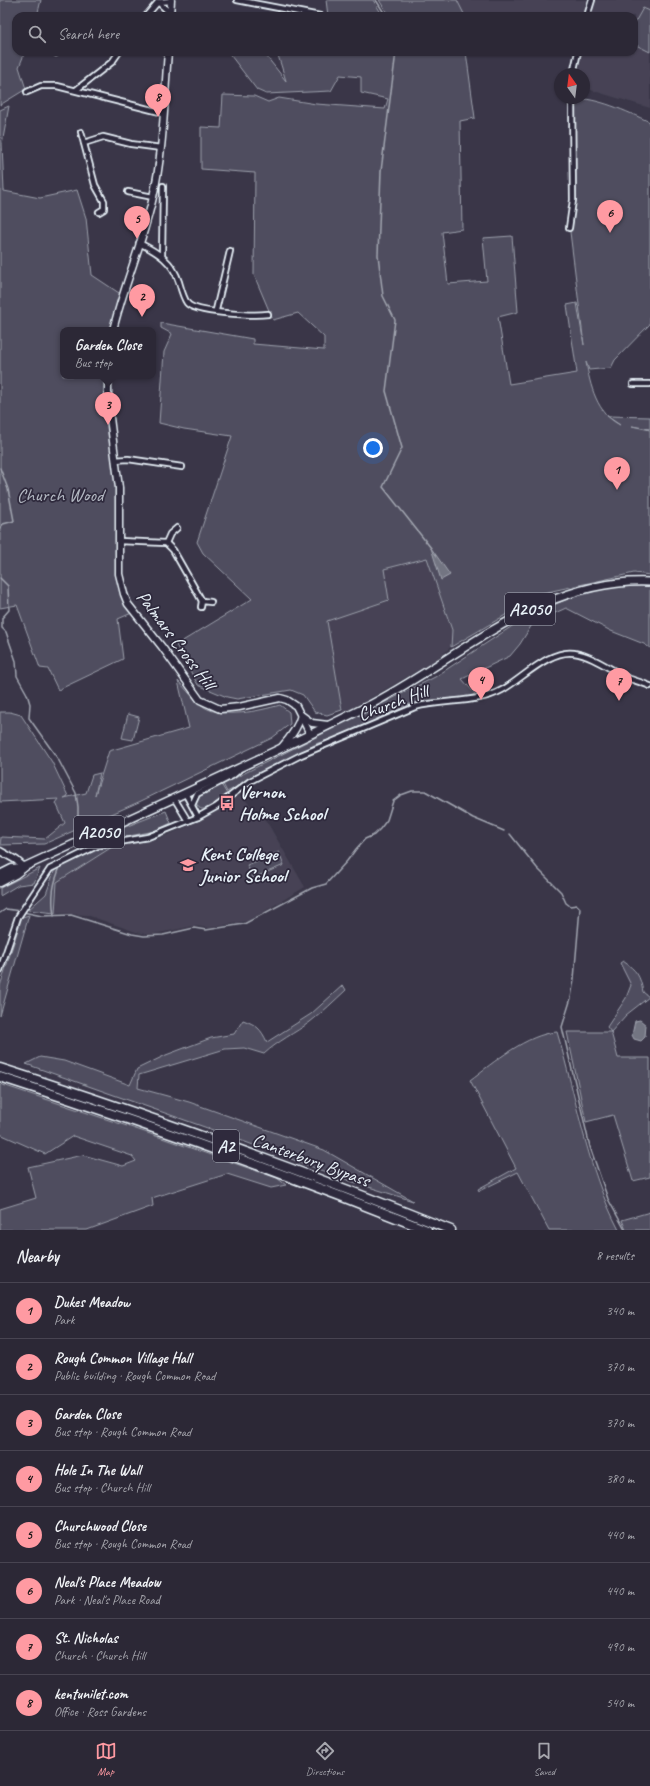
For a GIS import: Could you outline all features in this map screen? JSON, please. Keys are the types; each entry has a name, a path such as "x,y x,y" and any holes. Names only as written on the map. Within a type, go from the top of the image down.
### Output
{"highway":[{"path":"0,875 12,869 24,867"},
{"path":"0,882 24,867"},
{"name":"Canterbury Bypass","path":"0,1068 60,1087 284,1166 451,1230"},
{"name":"Canterbury Bypass","path":"0,1077 273,1171 427,1230"}],"main road":[{"name":"A2050","path":"24,867 242,767 402,688 537,605 583,589 614,583 650,582"}],"street":[{"path":"149,12 158,2 171,0 170,12"},
{"path":"237,0 299,12"},
{"path":"588,12 592,0"},
{"path":"158,2 168,12"},
{"path":"587,12 590,7"},
{"path":"76,90 112,62 116,56"},
{"path":"114,327 153,199 161,148 168,56"},
{"path":"574,68 577,56"},
{"path":"27,92 41,86 58,86 164,113"},
{"path":"569,228 574,200 572,104"},
{"path":"81,132 95,185 104,201 104,209 99,212"},
{"path":"84,143 103,137 131,144 161,148"},
{"path":"162,256 163,186"},
{"path":"128,192 162,201"},
{"path":"139,244 162,256 176,271 183,296 189,305 230,314 268,314"},
{"path":"216,310 230,251"},
{"path":"108,379 108,402 119,488 119,541 166,543"},
{"path":"633,384 650,384"},
{"path":"115,460 128,459 182,467"},
{"path":"166,543 170,534 177,528"},
{"name":"Palmars Cross Hill","path":"119,541 119,574 128,604 162,647 200,700 220,708 283,698 296,706 310,734"},
{"path":"166,543 179,560 202,601 201,607"},
{"path":"202,601 211,602"},
{"name":"Church Hill","path":"0,970 20,914 50,869 97,846 148,837 198,817 216,807 250,782 301,754 415,707 493,694 513,683 546,660 567,652 583,655 629,678 650,686"},
{"path":"301,714 312,723 328,725"},
{"path":"281,748 300,722 301,714"},
{"path":"192,805 197,794 232,776 242,767"},
{"path":"185,793 198,817"},
{"path":"174,798 188,821"},
{"path":"0,851 16,860 24,867"}],"shaded area":[{"path":"457,0 591,0 586,12 463,12"},
{"path":"595,0 650,0 650,108 590,90 590,68 579,68 581,56 638,56 638,12 592,12"},
{"path":"427,558 452,630 451,647 436,660 343,714 326,621 389,600 383,569"},
{"name":"Kent College Junior School","path":"240,795 267,822 305,887 248,921 209,928 194,926 149,935 87,915 55,913 57,882 112,847 157,839 184,828 218,810"}],"green space":[{"path":"0,0 41,0 38,12 12,12 12,56 23,56 19,67 26,89 0,105"},
{"path":"326,0 373,0 380,12 328,12"},
{"path":"379,0 457,0 463,12 386,12"},
{"path":"643,8 650,11 650,52 638,46 638,17"},
{"path":"231,56 266,56 286,81 278,56 467,56 475,118 460,121 462,229 442,232 448,284 487,281 483,238 512,236 518,312 498,317 509,384 577,373 567,305 577,303 584,345 569,224 572,213 572,104 590,104 590,100 592,100 650,122 650,324 615,360 611,368 589,370 586,362 592,389 600,406 608,416 650,417 650,429 632,426 650,430 650,575 634,573 543,593 451,647 452,630 427,558 384,569 389,600 327,621 342,710 327,715 315,712 303,695 291,690 237,699 227,697 198,685 176,645 252,599 203,553 197,542 232,436 184,429 159,423 164,352 172,334 161,328 161,323 253,339 253,344 324,350 324,337 298,313 273,320 254,275 255,173 201,169 201,127 221,128 223,95 254,96 268,102 279,98 316,104 385,109 388,99 361,93 361,77 340,75 331,91 266,94 257,90"},
{"name":"Church Wood","path":"9,106 2,144 4,191 40,198 77,190 86,218 92,275 122,295 114,327 60,327 60,379 108,379 119,488 119,574 134,612 118,619 123,659 58,690 48,669 40,668 17,605 0,608 0,110"},
{"path":"650,585 650,648 644,644 611,631 566,608 533,623 520,644 510,656 462,679 475,694 464,698 412,703 335,738 318,743 227,792 223,784 435,677 526,617 579,594 605,588"},
{"path":"178,681 204,707 212,711 221,713 241,713 262,710 280,705 289,712 290,724 272,738 141,801 44,844 0,845 1,837 45,839 65,823 56,803 59,799 0,802 0,712 10,712 21,715 52,762 68,796 64,798 86,793 92,775 100,773 95,795 109,751 189,728"},
{"path":"128,714 139,717 133,740 122,738"},
{"path":"221,784 227,794 210,807 201,809 196,801 199,795"},
{"path":"166,811 171,823 155,831 109,840 107,834"},
{"path":"112,847 57,882 55,913 28,910 46,894 55,869 96,849"},
{"path":"279,852 284,865 253,878 247,865"},
{"path":"40,868 34,883 18,885 0,896 0,888"},
{"path":"29,915 0,1016 0,986 22,917"},
{"path":"623,961 637,974 641,981 643,992 649,997 626,1015 611,1032 607,1027 626,998 631,985 620,963"},
{"path":"343,985 346,990 310,1022 264,1054 244,1048 225,1049 139,1075 138,1088 189,1102 324,1150 413,1201 350,1181 213,1130 26,1064 40,1057 64,1061 130,1085 137,1069 166,1055 211,1038 234,1034 243,1020 258,1028 267,1042 311,1014"},
{"path":"557,1032 590,1157 598,1182 619,1230 549,1230 518,1172 479,1191 478,1189 516,1168 470,1080 500,1057 523,1043 546,1034"},
{"path":"567,1032 611,1032 618,1058 650,1058 650,1177 633,1181 613,1115 586,1122"},
{"path":"0,1084 277,1178 286,1185 271,1188 227,1174 152,1198 153,1206 87,1230 0,1230 0,1209 36,1198 28,1167 83,1155 123,1166 136,1161 132,1156 73,1136 45,1154 0,1134"},
{"path":"650,1212 650,1230 626,1230 622,1220"}],"water":[{"path":"431,548 450,575 441,580"},
{"path":"640,1020 646,1025 645,1037 641,1041 634,1039 632,1035 635,1021"}],"waterway":[{"path":"376,0 384,12"},
{"path":"395,56 381,171 378,255 383,296 395,320 386,391 402,448 383,487 431,548"},
{"path":"0,468 8,489 14,521 3,524 0,528"},
{"path":"0,578 8,586 9,610 2,618 2,628 6,632 16,661 17,676 27,694 30,704 29,718 58,759 76,793 78,825"},
{"path":"23,912 42,916 71,915 132,934 144,936 163,935 194,928 206,930 244,924 312,888 326,884 365,839 374,835 380,829 387,820 393,801 401,795 412,791 425,791 473,818 504,831"},
{"path":"510,834 537,868 561,892 566,903 570,906 577,905 580,908 574,979 571,998 562,1027 590,1147 608,1199 625,1230"},
{"path":"54,916 53,890 61,865"},
{"path":"0,913 6,909 20,911"}],"place":[{"name":"kentunilet.com","path":"158,117"},
{"name":"Neal's Place Meadow","path":"610,233"},
{"name":"Churchwood Close","path":"137,239"},
{"name":"Rough Common Village Hall","path":"142,317"},
{"name":"Garden Close","path":"108,425"},
{"name":"Dukes Meadow","path":"617,490"},
{"name":"Hole In The Wall","path":"481,700"},
{"name":"St. Nicholas","path":"619,701"},
{"name":"Vernon Holme School","path":"227,803"},
{"name":"Kent College Junior School","path":"188,865"}]}
